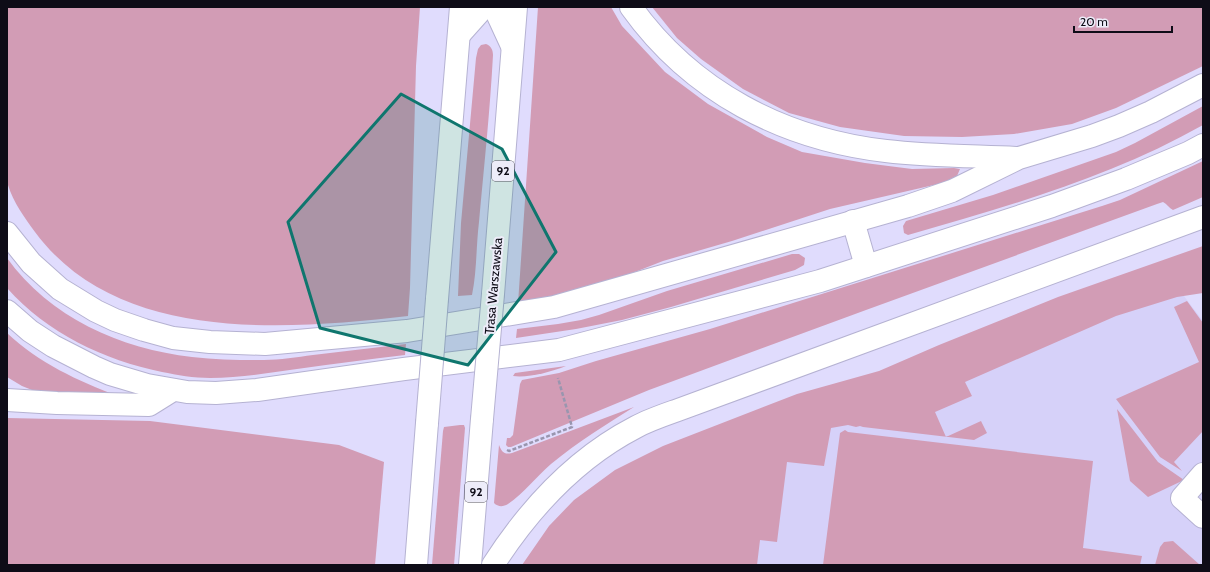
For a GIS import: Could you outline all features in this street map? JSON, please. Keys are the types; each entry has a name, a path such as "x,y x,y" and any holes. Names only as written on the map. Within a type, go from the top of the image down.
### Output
{"main road":[{"path":"416,565 461,7"},
{"path":"459,35 484,7"},
{"path":"494,7 513,47"},
{"name":"Trasa Warszawska","path":"470,565 516,7"},
{"path":"631,7 642,23 672,55 696,75 738,104 786,128 838,143 885,151 1019,158"},
{"path":"7,233 31,263 60,289 96,311 115,320 173,338 210,342 265,344 407,331 554,307 908,206 952,191 1019,158 1098,134 1151,112 1203,85"},
{"path":"7,312 30,331 53,346 94,367 135,382 173,390 200,393 257,390 404,369 559,350 820,281 1052,206 1112,185 1188,153 1203,145"},
{"path":"1176,227 1203,213"},
{"path":"493,565 526,519 578,466 603,447 650,420 1203,217"},
{"path":"853,221 866,266"},
{"path":"7,400 57,403 149,405 173,390"},
{"path":"1203,474 1182,498 1203,517"}],"path":[{"path":"506,450 509,451 572,427 556,372"}],"highlighted area":[{"path":"401,94 502,149 556,252 468,365 320,328 288,222"}],"shaded area":[{"path":"7,7 420,7 416,66 408,316 310,325 258,325 206,321 157,311 111,294 70,268 35,232 16,204 7,181"},
{"path":"538,7 611,7 622,26 665,72 708,104 767,137 802,152 865,163 912,169 960,169 957,176 951,181 830,209 732,241 663,261 589,290 518,304"},
{"path":"652,7 1203,7 1203,66 1116,108 1072,124 1014,134 962,137 904,136 840,127 789,113 743,89 701,59 677,38"},
{"path":"486,44 493,51 493,55 475,277 472,295 458,296 461,223 476,58 478,49 481,45"},
{"path":"1203,106 1203,125 1132,160 1059,189 908,235 904,233 903,226 906,221 993,195 1116,152"},
{"path":"1203,161 1203,197 1173,210 1163,202 1157,204 649,390 511,447 506,445 507,438 510,438 513,435 520,384 522,380 559,373 710,329 1102,206 1120,200"},
{"path":"1203,246 1203,293 1177,297 1116,316 965,382 972,396 935,412 946,437 848,425 831,428 824,466 787,462 777,542 760,540 757,565 522,565 549,526 574,500 615,470 663,446 797,394 879,371 1058,297"},
{"path":"792,254 799,254 805,258 804,265 795,270 622,320 516,338 517,329 581,320 667,291"},
{"path":"7,258 24,279 65,313 89,327 113,338 165,353 228,360 276,360 406,344 405,355 221,378 186,376 140,367 98,352 58,331 40,318 7,288"},
{"path":"1174,283 1203,321 1203,565 742,565 768,453"},
{"path":"1187,301 1203,323 1203,431 1174,462 1182,471 1160,457 1116,399 1199,362 1174,307"},
{"path":"7,333 19,344 60,370 88,384 118,396 42,394 22,386 7,377"},
{"path":"566,366 540,374 513,376 515,373"},
{"path":"634,407 561,456 508,504 501,506 494,503 499,445 507,454 512,453"},
{"path":"1117,409 1158,462 1184,480 1148,497 1130,481"},
{"path":"7,418 150,421 339,445 384,462 375,565 7,565"},
{"path":"981,421 987,433 974,440 946,437"},
{"path":"464,425 465,428 454,565 432,565 443,431 444,427"},
{"path":"845,430 848,432 1093,461 1083,548 1142,556 1140,565 823,565 840,433"},
{"path":"1173,541 1200,565 1155,565 1160,547 1164,542"}]}
